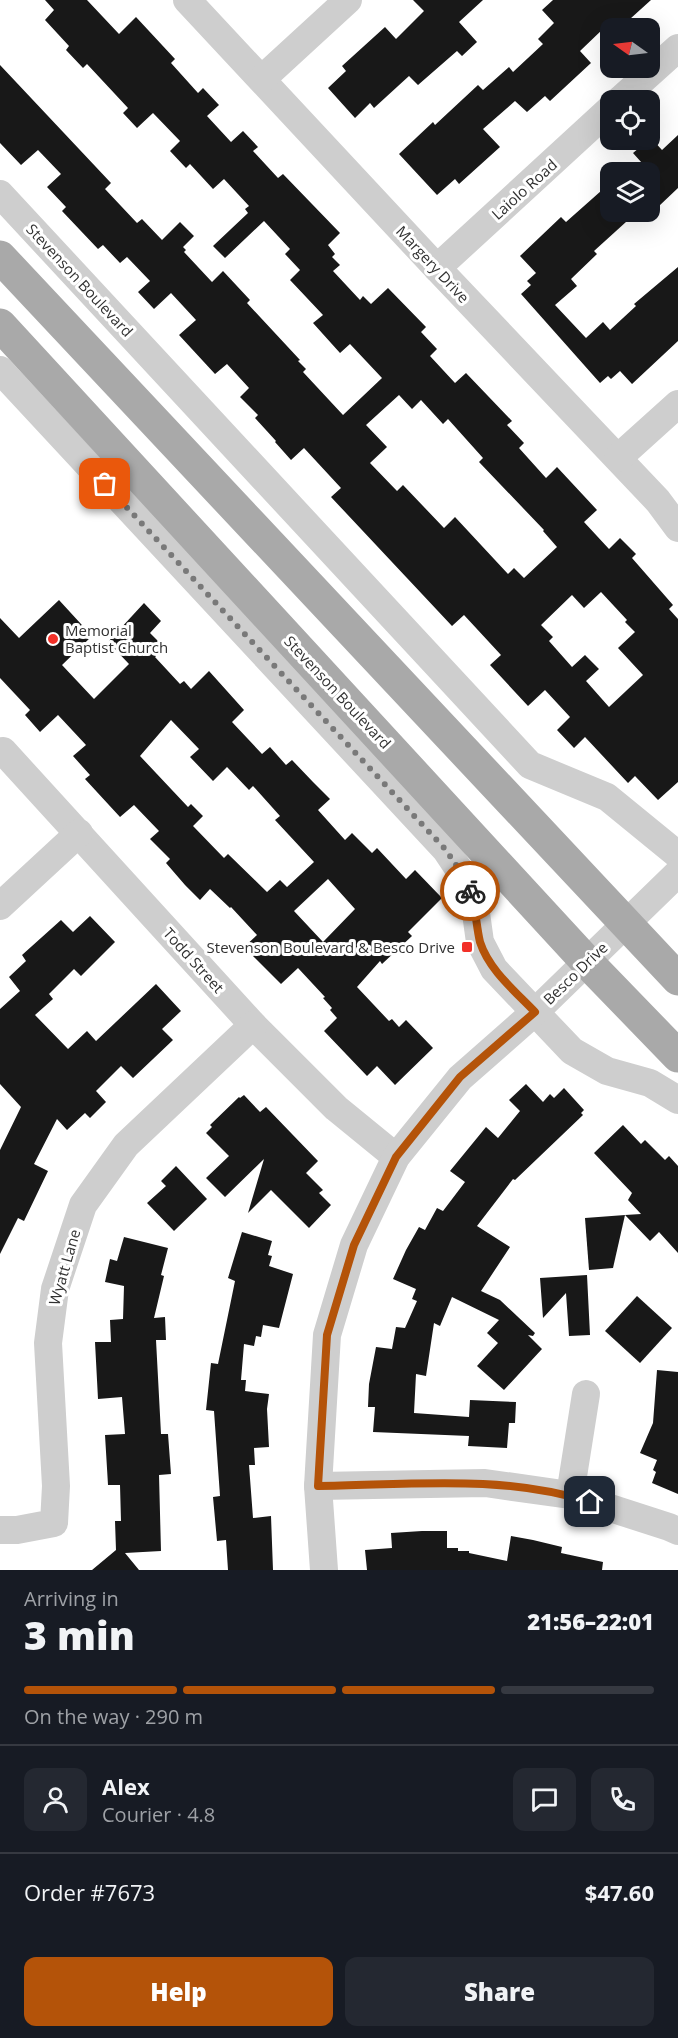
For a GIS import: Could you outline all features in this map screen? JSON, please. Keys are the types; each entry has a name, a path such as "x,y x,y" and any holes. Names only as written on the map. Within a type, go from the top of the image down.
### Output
{"main road":[{"path":"0,257 678,979"},
{"name":"Stevenson Boulevard","path":"0,325 586,961 678,1056"}],"street":[{"name":"Margery Drive","path":"188,0 436,268 658,501 678,528"},
{"path":"262,79 348,0"},
{"path":"631,90 678,48"},
{"name":"Laiolo Road","path":"436,268 600,118"},
{"name":"Stevenson Boulevard","path":"0,194 530,765 607,797 678,855"},
{"name":"Stevenson Boulevard","path":"0,370 446,850 468,883 475,906 480,942 494,969 572,1051 607,1071 650,1083 678,1100"},
{"path":"618,458 678,404"},
{"name":"Todd Street","path":"3,751 253,1025 336,1108 396,1157"},
{"path":"0,906 79,833"},
{"name":"Besco Drive","path":"324,1570 318,1486 327,1335 354,1245 396,1157 460,1077 535,1012 678,873"},
{"name":"Wyatt Lane","path":"0,1530 17,1530 54,1523 56,1486 48,1342 55,1289 83,1205 126,1145 253,1025"},
{"path":"570,1495 586,1394"},
{"path":"318,1486 485,1483 570,1495 669,1527 678,1532"}],"building":[{"path":"45,0 87,0 119,34 136,17 175,59 171,63 198,93 203,88 219,105 207,116 231,142 243,131 258,147 253,151 278,178 283,174 340,233 328,245 335,254 332,257 340,265 333,271 360,300 363,296 371,304 388,288 426,327 421,332 437,349 430,356 455,383 466,373 512,421 507,425 524,443 519,448 546,478 557,467 597,510 584,522 609,549 620,538 636,554 632,558 673,605 669,609 678,619 678,782 658,800 635,776 628,783 585,737 574,748 557,730 570,717 545,690 528,706 490,665 501,655 464,615 452,626 331,497 341,488 304,448 291,460 275,442 255,418 258,415 240,397 249,388 227,364 215,374 179,335 196,320 171,293 154,309 138,292 150,281 127,257 120,263 103,245 98,249 62,211 66,207 47,187 61,174 38,150 21,165 0,143 0,65 111,183 105,189 137,223 142,219 162,240 180,222 194,236 183,247 186,250 184,252 212,282 223,271 250,300 247,303 300,360 298,361 306,369 303,372 343,415 382,378 350,344 340,353 313,323 323,315 290,280 300,270 285,254 290,249 264,221 225,258 213,246 248,213 245,209 249,206 224,179 213,189 190,164 186,168 170,151 180,141 153,113 137,128 123,113 128,108 87,64 83,68 66,50 69,46 45,20 54,10","holes":["399,395 412,409 421,400 443,424 448,419 483,458 479,462 544,530 557,547 524,578 514,568 508,574 455,517 444,528 403,485 397,491 370,463 387,447 366,425","601,592 635,632 618,648 643,675 609,707 586,681 599,669 585,655 572,667 549,641 553,637 541,625 572,595 584,608"]},
{"path":"413,0 483,0 459,22 477,42 462,56 457,51 418,85 409,76 374,108 370,103 355,118 328,88 346,71 342,66 385,27 396,39 424,11"},
{"path":"553,0 651,0 631,18 600,18 600,32 580,51 591,63 550,101 545,96 527,112 515,101 483,129 500,147 459,184 455,179 437,195 399,154 433,122 435,125 478,85 483,90 509,67 513,72 543,44 538,39 554,23 542,10"},
{"path":"678,135 678,188 660,205 660,162 641,162 633,153 637,150 660,150 660,148 662,150"},
{"path":"600,192 600,222 626,222 594,251 597,254 571,279 577,286 555,305 586,338 603,322 610,330 636,306 634,304 678,267 678,341 632,384 620,371 611,379 608,376 600,383 521,294 531,285 527,281 536,273 520,256 561,217 566,222"},
{"path":"59,600 92,636 62,665 94,699 129,664 108,642 144,603 161,621 150,633 165,648 155,657 180,684 184,681 191,689 209,671 244,710 232,722 262,754 270,747 286,765 292,760 330,799 318,810 345,840 352,833 372,853 377,848 406,879 415,870 442,898 408,932 412,936 382,964 380,961 357,987 389,1021 392,1019 399,1027 406,1020 433,1048 395,1085 377,1066 367,1076 324,1031 337,1018 323,998 325,997 298,968 281,984 244,947 257,935 231,907 210,889 200,900 185,885 166,863 170,859 150,839 159,831 134,805 120,817 85,779 90,775 73,756 86,745 58,715 40,732 25,715 30,710 0,678 0,618 19,638","holes":["171,720 199,749 190,757 213,781 227,767 249,790 253,786 280,816 275,820 314,862 287,887 280,880 267,892 228,854 224,858 193,826 203,816 191,804 188,807 140,756","328,879 355,909 323,942 294,911"]},
{"path":"90,916 115,942 81,976 74,969 49,994 53,999 35,1015 68,1049 87,1031 96,1041 156,984 181,1011 162,1029 173,1040 133,1078 121,1066 96,1091 106,1102 90,1118 85,1113 67,1130 57,1119 34,1164 48,1171 24,1221 18,1218 0,1254 0,1150 21,1107 0,1084 0,1009 20,991 9,977 26,961 22,955 61,920 73,932"},
{"path":"526,1084 543,1102 550,1094 554,1098 564,1088 584,1110 581,1113 583,1115 515,1180 513,1179 477,1226 510,1247 481,1291 500,1300 535,1333 533,1336 528,1335 542,1349 504,1390 477,1366 498,1343 487,1333 499,1320 452,1297 440,1326 434,1323 426,1376 416,1374 414,1413 469,1417 470,1400 516,1402 515,1423 509,1423 507,1448 468,1446 469,1436 373,1432 375,1407 368,1407 369,1384 376,1347 392,1349 396,1327 405,1328 417,1301 412,1299 416,1289 393,1279 419,1227 425,1230 437,1208 443,1211 465,1182 450,1171 486,1127 498,1138 520,1111 509,1100"},
{"path":"244,1095 260,1112 266,1107 318,1161 306,1173 323,1190 319,1193 331,1205 309,1228 271,1190 248,1213 264,1159 225,1197 206,1178 229,1156 206,1133 212,1127 210,1125 239,1097"},
{"path":"623,1125 641,1144 645,1140 665,1160 669,1156 678,1166 678,1253 659,1232 650,1241 625,1215 641,1214 628,1200 632,1193 594,1153"},
{"path":"176,1166 207,1199 174,1231 147,1203 166,1186 161,1181"},
{"path":"625,1215 613,1268 589,1270 585,1218"},
{"path":"242,1232 272,1241 268,1255 272,1256 269,1266 293,1274 279,1328 263,1325 261,1337 256,1336 254,1346 244,1344 241,1380 246,1380 245,1391 269,1394 267,1409 269,1447 254,1448 255,1465 249,1465 253,1518 271,1516 273,1570 228,1570 226,1540 217,1541 213,1497 220,1496 214,1411 206,1410 211,1363 218,1364 235,1281 228,1278"},
{"path":"124,1237 168,1248 154,1318 165,1317 166,1340 156,1340 161,1434 168,1434 171,1474 159,1475 161,1551 125,1553 139,1570 92,1570 116,1550 115,1521 121,1521 120,1485 108,1485 105,1435 125,1434 122,1397 98,1399 95,1342 111,1342 110,1320 123,1319 124,1286 105,1282 110,1259 117,1261"},
{"path":"587,1275 590,1335 569,1336 566,1293 543,1318 540,1278"},
{"path":"637,1296 672,1328 640,1363 605,1331"},
{"path":"657,1370 678,1372 678,1494 652,1483 657,1460 640,1453 653,1423"},
{"path":"447,1531 447,1548 458,1548 458,1551 469,1551 469,1553 507,1561 511,1536 533,1540 562,1547 561,1553 603,1562 602,1570 367,1570 365,1550 392,1548 391,1533"}],"way so far":[{"path":"105,484 446,850 468,883 470,891"}],"place":[{"name":"Memorial Baptist Church","path":"53,639"},
{"name":"Stevenson Boulevard & Besco Drive","path":"467,947"}],"route":[{"path":"470,891 475,906 480,942 494,969 535,1012 460,1077 396,1157 354,1245 327,1335 318,1486 485,1483 570,1495 590,1502"}]}
